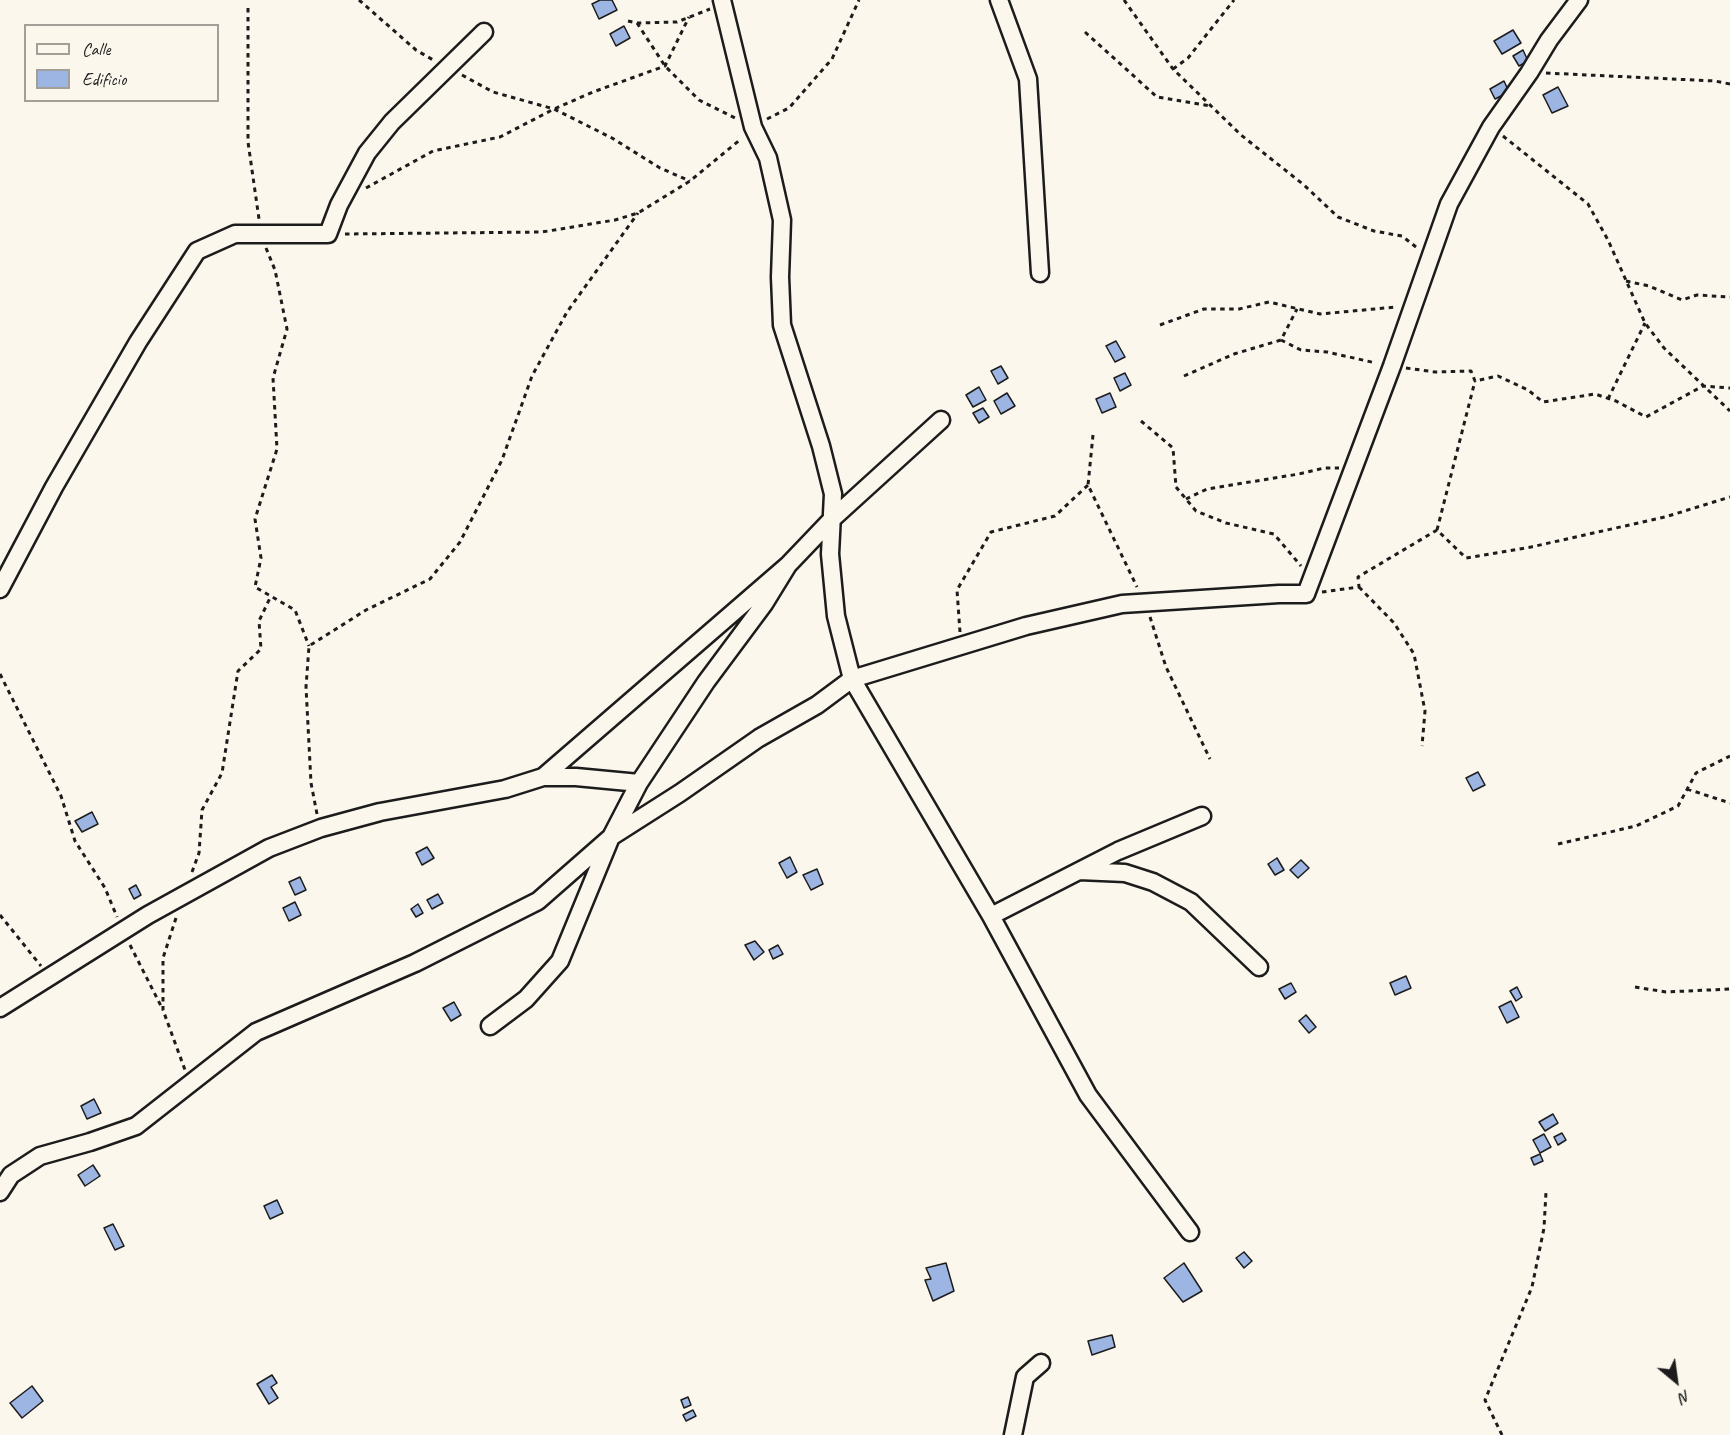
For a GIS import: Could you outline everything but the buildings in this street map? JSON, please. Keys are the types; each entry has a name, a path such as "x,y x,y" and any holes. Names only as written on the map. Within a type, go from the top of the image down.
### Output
{"street":[{"path":"999,0 1028,79 1040,273"},
{"path":"0,1192 11,1175 40,1156 136,1126 256,1032 415,963 538,901 610,837 680,793 759,738 817,705 852,679 1026,626 1122,604 1306,594 1392,366 1449,204 1491,127 1549,40 1579,0"},
{"path":"722,2 753,127 768,158 782,220 780,277 782,325 821,446 833,494 830,554 836,616 852,679 991,916 1088,1095 1190,1232"},
{"path":"0,589 54,487 138,342 197,251 235,234 328,234 339,204 367,153 392,122 484,32"},
{"path":"543,777 788,565 831,520 941,420"},
{"path":"490,1026 526,999 560,961 610,837 639,783 706,682 764,604 788,565"},
{"path":"0,1008 123,931 269,848 321,828 380,812 505,789 543,777 576,777 639,783"},
{"path":"991,916 1118,851 1202,816"},
{"path":"1076,871 1125,873 1153,882 1191,902 1258,967"},
{"path":"1013,1435 1025,1377 1041,1363"}],"path":[{"path":"359,0 416,50 448,68 493,92 554,109 612,138 660,168 690,181"},
{"path":"328,234 542,232 615,220 638,213 690,181 734,146 753,127 789,108 832,59 859,0"},
{"path":"1124,0 1173,69 1241,135 1304,185 1338,217 1374,231 1402,236 1430,258"},
{"path":"1173,69 1188,58 1234,0"},
{"path":"628,21 637,23 677,22 722,2"},
{"path":"339,204 433,151 500,137 593,92 664,66 689,17"},
{"path":"637,23 664,66 699,100 753,127"},
{"path":"1085,32 1157,97 1213,107"},
{"path":"1529,73 1715,81 1730,84"},
{"path":"1491,127 1588,204 1608,240 1645,323 1664,348 1730,411"},
{"path":"309,646 366,610 430,579 460,542 502,460 532,376 567,312 638,213"},
{"path":"1626,281 1649,286 1682,300 1697,295 1730,297"},
{"path":"1160,325 1204,309 1239,309 1269,302 1320,314 1413,305"},
{"path":"1281,340 1297,309"},
{"path":"1608,399 1645,323"},
{"path":"1184,376 1234,354 1281,340 1301,350 1327,352 1392,366 1435,372 1471,371 1475,381 1437,530 1358,577 1359,587 1394,623 1414,654 1425,711 1422,746"},
{"path":"1475,381 1498,376 1528,390 1543,402 1595,394 1646,417 1703,386 1730,388"},
{"path":"1141,421 1173,448 1176,487 1196,511 1226,523 1274,534 1295,560 1314,577"},
{"path":"1186,499 1207,489 1324,468 1352,469"},
{"path":"268,481 255,519 261,558 255,587 295,610 309,646 306,687 311,783 321,828"},
{"path":"962,645 957,590 992,532 1054,516 1088,485"},
{"path":"1437,530 1466,558 1531,547 1665,517 1730,497"},
{"path":"1306,594 1359,587"},
{"path":"163,1010 163,958 199,853 202,810 222,773 238,672 261,649 259,621 270,597"},
{"path":"0,674 61,796 75,841 105,888 123,931 163,1010 190,1083"},
{"path":"1558,843 1636,826 1678,806 1696,773 1730,756"},
{"path":"1687,789 1730,803"},
{"path":"0,915 34,955 49,977"},
{"path":"1635,987 1666,992 1730,989"},
{"path":"1502,1435 1485,1400 1532,1287 1544,1228 1546,1192"}]}
